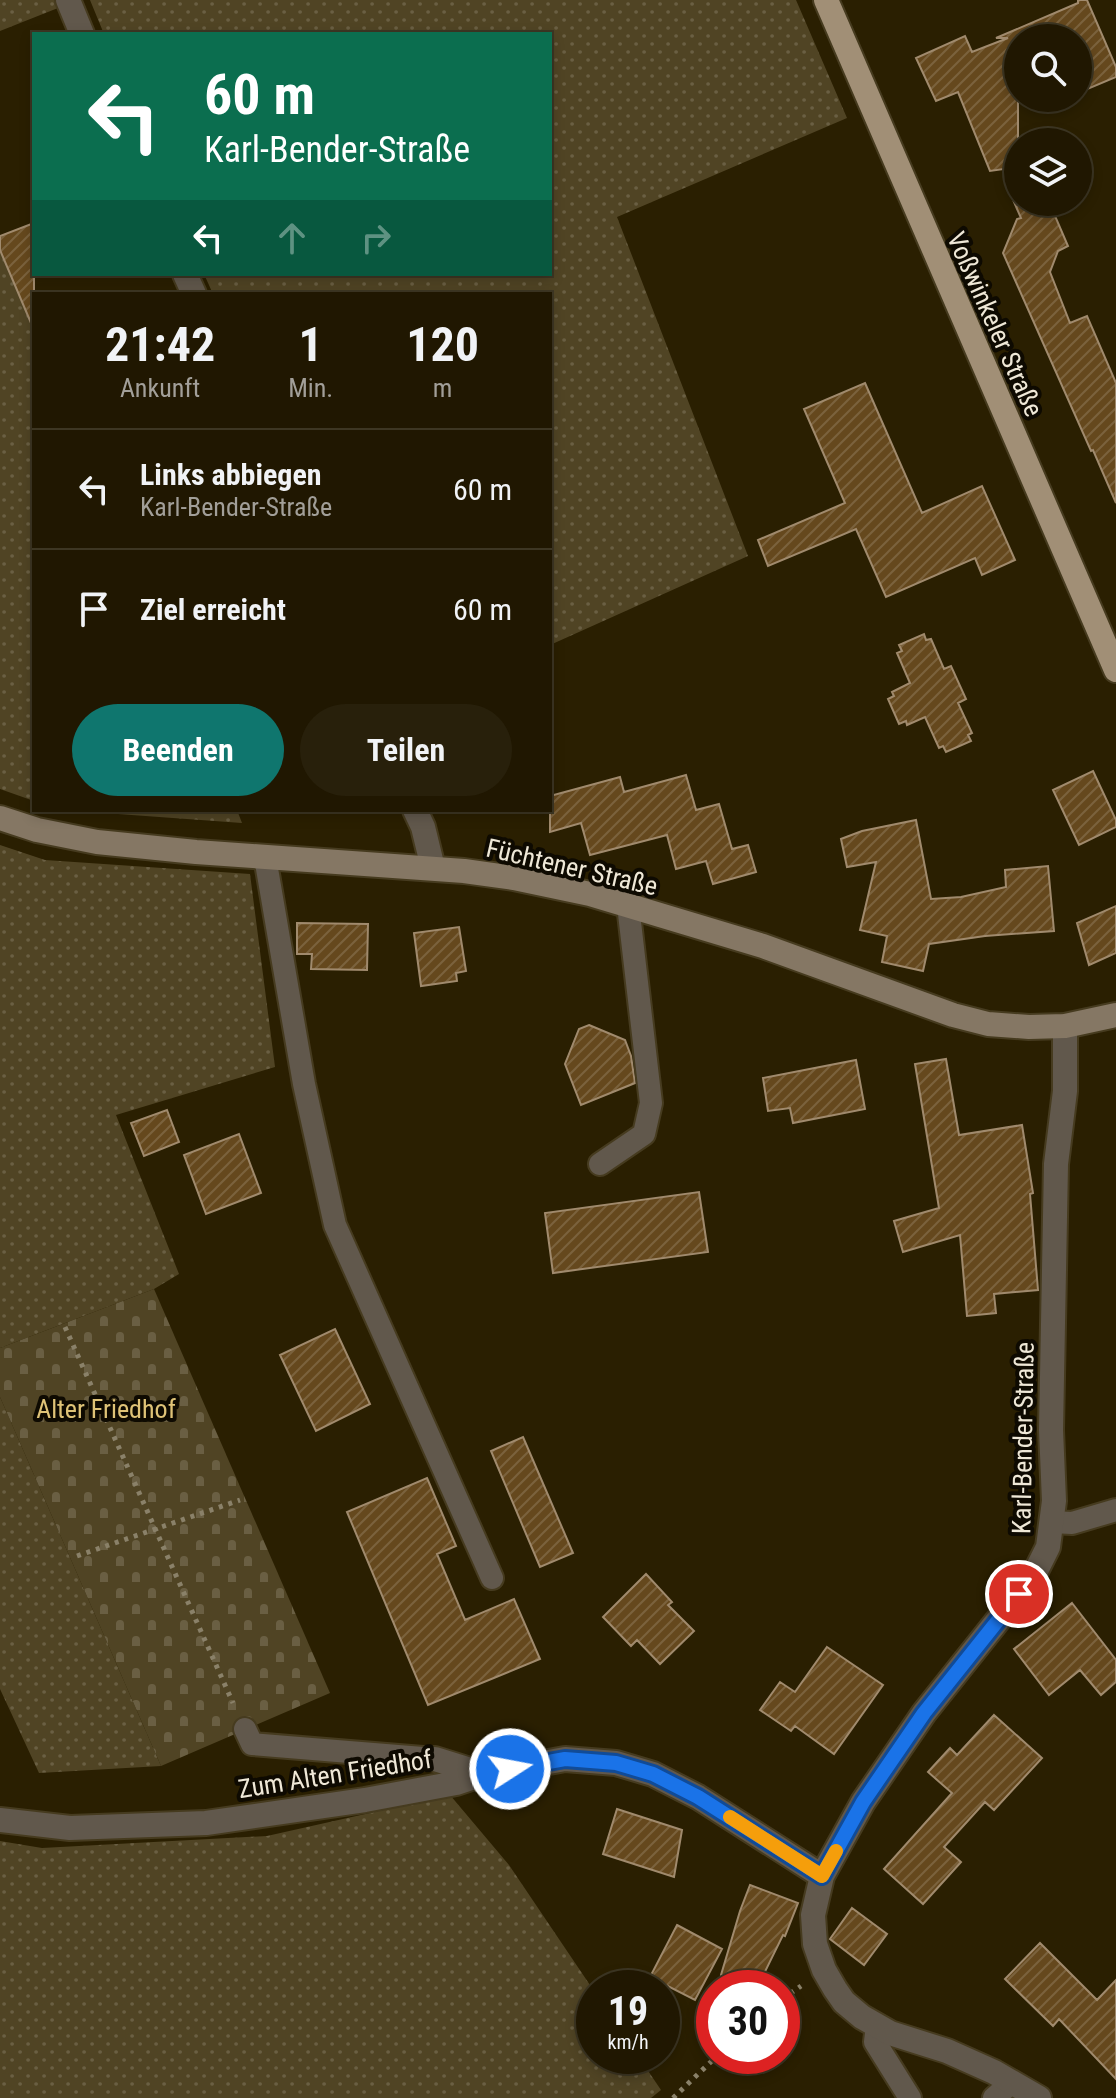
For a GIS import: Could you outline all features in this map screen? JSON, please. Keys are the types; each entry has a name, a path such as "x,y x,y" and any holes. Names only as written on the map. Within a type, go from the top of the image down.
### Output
{"main road":[{"name":"Voßwinkeler Straße","path":"826,0 1116,670"}],"street":[{"path":"68,0 81,32"},
{"path":"416,812 433,868"},
{"name":"Füchtener Straße","path":"0,818 37,830 97,842 433,868 514,878 590,894 763,946 953,1015 988,1024 1065,1026 1116,1015"},
{"name":"Karl-Bender-Straße","path":"822,1876 863,1802 924,1713 1034,1575 1048,1547 1054,1501 1051,1430 1056,1164 1065,1091 1065,1026"},
{"path":"435,1759 483,1774"},
{"name":"Zum Alten Friedhof","path":"0,1820 70,1828 206,1823 365,1800 565,1759 616,1763 653,1774 698,1797 822,1876"},
{"path":"822,1876 813,1915 815,1944 824,1970 844,2002 890,2033 947,2051 994,2072 1003,2090 1039,2098"}],"lane":[{"path":"265,857 304,1084 335,1225 492,1578"},
{"path":"600,1164 644,1134 651,1103 628,905"},
{"path":"1052,1522 1072,1523 1116,1510"},
{"path":"245,1729 252,1744 435,1759"},
{"path":"877,2025 875,2042 910,2098"}],"path":[{"path":"65,1327 245,1729"},
{"path":"77,1556 240,1500"},
{"path":"673,2098 698,2074"}],"green space":[{"path":"0,0 55,0 58,8 0,31"},
{"path":"90,0 796,0 847,118 617,217 748,556 552,644 552,292 212,292 205,276 552,276 552,32 103,32"},
{"path":"0,250 32,325 32,800 0,789"},
{"path":"104,812 238,812 242,823"},
{"path":"0,845 45,860 250,874 275,1067 116,1115 179,1274 154,1289 0,1348"},
{"name":"Alter Friedhof","path":"154,1289 330,1693 161,1766 0,1397 0,1348"},
{"path":"0,1397 161,1766 39,1773 0,1689"},
{"path":"450,1795 509,1865 580,1970 576,1970 576,2074 650,2074 661,2090 651,2098 0,2098 0,1841 42,1848 267,1836"}],"building":[{"path":"1078,0 1087,0 1116,67 1116,77 1092,87 1092,24 1029,24 1078,3"},
{"path":"965,36 972,52 1004,40 1004,112 1018,112 1018,128 1004,128 1004,169 990,171 958,92 936,101 916,58"},
{"path":"1055,216 1068,246 1058,251 1050,272 1070,323 1087,316 1116,383 1116,503 1003,253 1017,219"},
{"path":"32,224 32,325 0,250 0,236"},
{"path":"865,383 922,513 982,486 1015,560 982,575 975,558 886,597 856,529 768,566 758,540 845,503 804,409"},
{"path":"924,634 926,640 931,639 944,669 951,666 966,699 958,703 972,733 968,735 971,741 946,752 943,746 939,748 925,717 907,725 906,721 899,724 888,699 894,696 892,692 910,683 897,653 902,651 899,645"},
{"path":"1093,771 1116,820 1116,827 1079,845 1053,790"},
{"path":"686,775 696,810 719,804 732,849 748,845 756,872 713,884 706,861 676,869 667,835 590,855 581,823 550,832 552,795 620,777 624,792"},
{"path":"916,820 931,899 961,897 1006,887 1005,870 1048,866 1054,931 929,944 923,971 882,962 887,936 860,930 876,862 847,867 841,839 862,831"},
{"path":"1116,906 1116,953 1089,965 1077,923"},
{"path":"297,923 368,924 367,970 311,969 312,954 297,954"},
{"path":"459,927 466,971 456,973 457,981 421,986 414,933"},
{"path":"589,1025 625,1040 635,1083 581,1105 565,1064 579,1029"},
{"path":"946,1059 959,1135 1022,1125 1033,1193 1030,1194 1038,1290 994,1294 996,1313 967,1316 960,1235 903,1252 894,1221 939,1208 915,1064"},
{"path":"856,1060 865,1109 793,1123 790,1108 768,1111 763,1078"},
{"path":"167,1110 179,1142 144,1156 131,1123"},
{"path":"239,1134 261,1193 206,1214 184,1155"},
{"path":"699,1192 708,1252 553,1273 545,1213"},
{"path":"335,1329 370,1404 316,1431 280,1355"},
{"path":"523,1437 573,1553 540,1567 491,1451"},
{"path":"427,1478 456,1546 437,1554 465,1620 514,1599 540,1659 428,1705 347,1512"},
{"path":"646,1574 672,1602 668,1605 694,1631 660,1664 637,1640 631,1646 603,1617"},
{"path":"1072,1603 1116,1660 1116,1682 1101,1695 1080,1670 1049,1695 1014,1649"},
{"path":"827,1647 883,1685 834,1754 795,1726 791,1731 760,1710 780,1682 795,1692"},
{"path":"994,1715 1042,1758 994,1810 985,1802 944,1847 961,1862 923,1904 884,1869 952,1793 928,1772 950,1748 957,1755"},
{"path":"617,1809 682,1830 674,1877 603,1854"},
{"path":"750,1885 798,1903 785,1936 766,1970 722,1970"},
{"path":"852,1908 887,1934 864,1965 830,1939"},
{"path":"677,1925 722,1949 711,1970 696,1970 695,2000 680,1992 680,1970 654,1970"},
{"path":"1040,1943 1097,2000 1116,1980 1116,2079 1059,2019 1053,2026 1005,1979"}],"slow traffic":[{"path":"730,1817 822,1876 836,1851"}],"route":[{"path":"510,1769 565,1759 616,1763 653,1774 698,1797 822,1876 863,1802 924,1713 1019,1594"}]}
